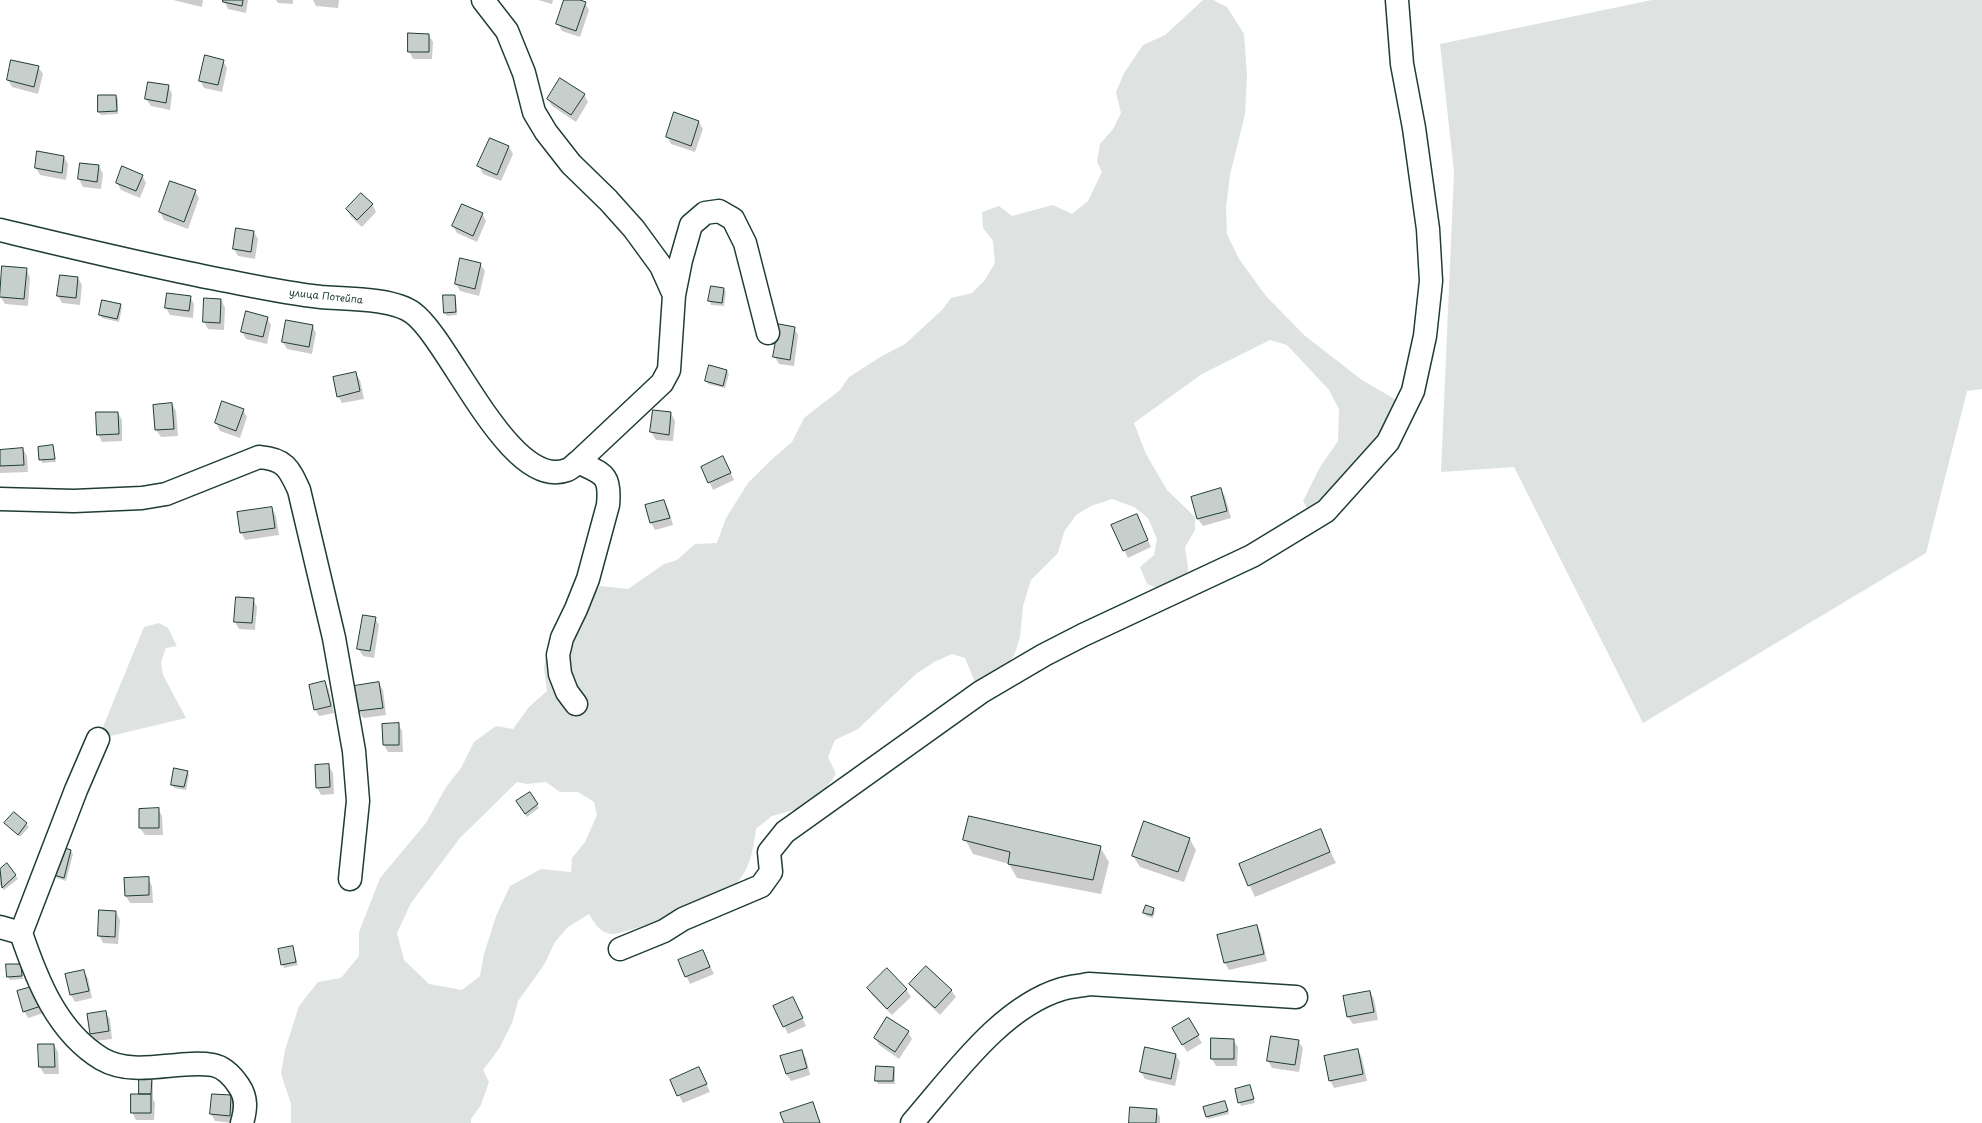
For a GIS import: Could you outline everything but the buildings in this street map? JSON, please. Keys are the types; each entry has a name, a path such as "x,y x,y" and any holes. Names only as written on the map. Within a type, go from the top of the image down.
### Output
{"street":[{"path":"483,0 506,31 524,73 534,112 546,132 571,164 608,200 634,229 661,266 674,295"},
{"path":"620,950 664,930 683,919 761,886 771,872 769,852 785,832 981,692 1044,655 1077,638 1252,556 1326,511 1388,442 1413,391 1425,336 1430,281 1428,229 1414,128 1402,64 1397,0"},
{"name":"улица Потейпа","path":"0,230 154,266 291,294 395,304 412,312 433,333 457,373 491,422 523,459 538,468 553,472 567,470 578,462 662,383 669,370 674,295 681,260 691,225 704,213 719,211 733,219 745,243 768,333"},
{"path":"0,499 74,501 142,498 171,492 259,457 272,458 284,463 292,473 301,497 334,638 354,751 358,801 350,879"},
{"path":"576,704 567,692 560,674 558,655 562,638 576,610 588,579 608,505 609,492 608,480 600,473 578,462"},
{"path":"98,739 76,790 21,933 52,1008 74,1038 103,1059 131,1068 214,1065 232,1076 244,1094 246,1111 242,1123"},
{"path":"0,927 21,933"},
{"path":"912,1123 968,1058 1005,1021 1033,1002 1062,989 1089,984 1296,997"}],"shaded area":[{"path":"1203,0 1213,0 1227,7 1244,34 1247,76 1245,114 1230,175 1226,207 1227,234 1239,259 1266,296 1304,335 1362,380 1403,404 1381,445 1319,507 1308,510 1303,501 1320,467 1338,441 1339,409 1329,390 1287,345 1270,340 1202,374 1134,423 1146,454 1167,490 1195,517 1195,530 1185,547 1188,567 1187,579 1164,591 1147,584 1140,567 1154,555 1157,539 1148,518 1134,507 1112,499 1091,506 1076,515 1064,532 1058,553 1031,580 1023,606 1020,637 1014,656 998,674 977,687 965,658 952,654 934,662 916,674 858,729 835,740 828,757 836,774 823,793 809,806 772,816 756,829 752,854 746,869 737,883 724,894 674,915 637,928 614,934 609,934 602,930 596,925 589,914 568,927 555,942 544,965 518,1001 512,1023 499,1049 483,1070 489,1082 481,1105 471,1119 471,1123 291,1123 291,1104 281,1074 285,1050 299,1006 318,982 341,978 359,956 359,932 380,878 426,823 446,787 461,768 474,742 496,726 513,729 529,707 547,691 544,668 548,645 600,586 628,589 664,564 677,560 695,544 717,543 726,518 748,483 792,442 804,418 840,390 849,377 882,356 905,344 942,310 951,298 972,293 984,281 995,263 993,241 983,228 982,212 999,206 1012,216 1053,205 1072,214 1088,201 1102,172 1097,162 1100,144 1113,129 1121,113 1116,92 1124,73 1143,45 1165,35","holes":["517,782 527,784 546,782 560,792 578,792 594,802 597,815 585,842 572,858 571,872 541,869 510,886 496,916 484,954 480,976 462,990 429,984 404,960 397,933 411,903 460,838"]},
{"path":"1652,0 1982,0 1982,389 1967,391 1926,553 1643,723 1514,467 1441,472 1454,172 1440,44"},
{"path":"159,623 168,628 177,646 166,648 161,662 163,675 186,718 98,739 144,627"}]}
